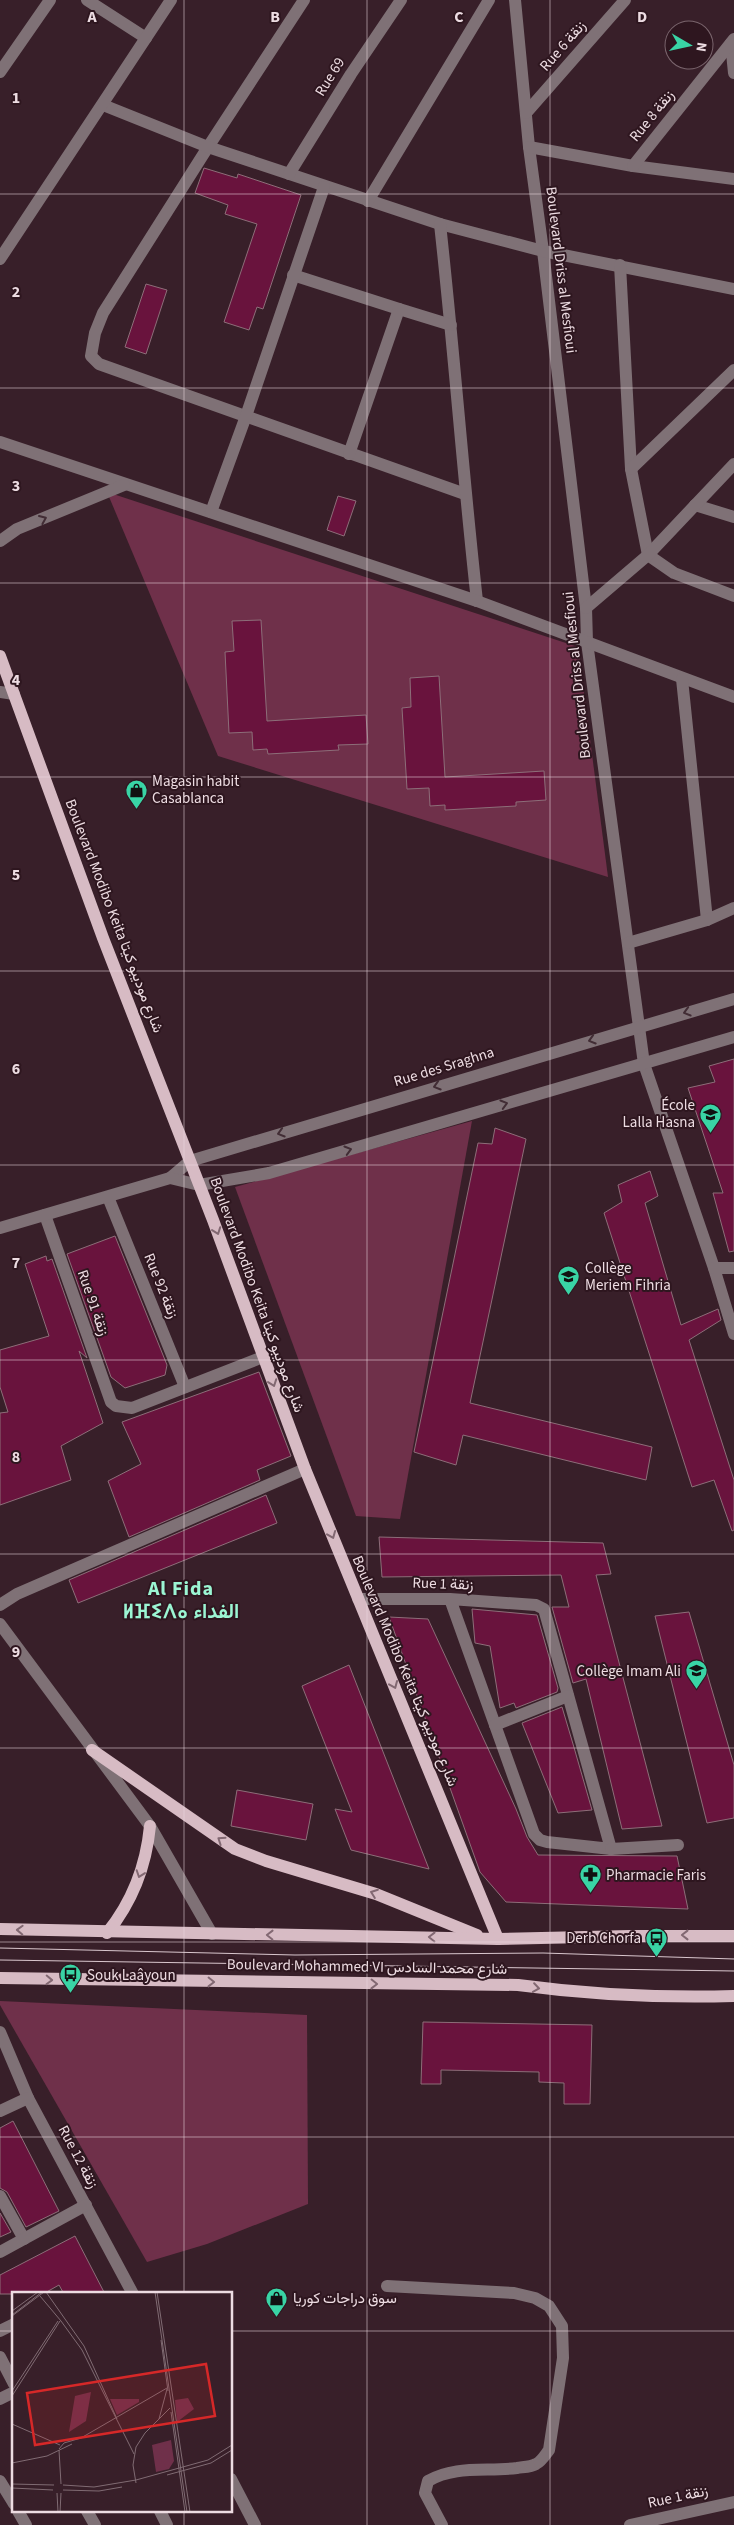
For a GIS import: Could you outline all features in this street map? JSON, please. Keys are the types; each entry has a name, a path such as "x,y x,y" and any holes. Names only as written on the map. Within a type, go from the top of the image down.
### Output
{"main road":[{"name":"Boulevard Modibo Keita شارع موديبو كيتا","path":"0,656 304,1469 498,1939"},
{"path":"92,1750 235,1849 266,1861 376,1894 484,1937"},
{"path":"107,1933 122,1915 133,1894 148,1849 150,1826"},
{"name":"Boulevard Mohammed VI شارع محمد السادس","path":"0,1929 107,1933 484,1937 498,1939 734,1936"},
{"name":"Boulevard Mohammed VI شارع محمد السادس","path":"0,1978 518,1985 583,1994 667,1998 734,1996"}],"street":[{"path":"0,72 50,0"},
{"path":"0,259 171,0"},
{"path":"304,0 103,313 95,333 92,356 99,364 465,494"},
{"name":"Rue 69","path":"289,174 351,74 401,0"},
{"path":"368,201 489,0"},
{"name":"Rue 6 زنقة","path":"526,113 625,0"},
{"name":"Boulevard Driss al Mesfioui","path":"513,1 529,147 544,250 586,608 587,642 644,1064 714,1268 734,1334"},
{"path":"96,2 146,38"},
{"path":"732,41 734,73"},
{"name":"Rue 8 زنقة","path":"633,166 732,41"},
{"path":"103,105 208,147 440,224 544,250 734,289"},
{"path":"529,147 633,166 734,179"},
{"path":"211,512 246,416 324,187"},
{"path":"440,224 477,601"},
{"path":"620,265 631,469 648,555 674,573 734,596"},
{"path":"293,275 451,325"},
{"path":"349,454 399,309"},
{"path":"631,469 734,370"},
{"path":"0,442 124,485 211,512 477,601 734,697"},
{"path":"586,608 648,555 734,464"},
{"path":"0,541 17,529 124,485"},
{"path":"695,505 734,517"},
{"path":"682,679 706,920"},
{"path":"0,692 14,694"},
{"path":"628,942 706,920 734,908"},
{"name":"Rue des Sraghna","path":"0,1228 170,1178 190,1161 734,999"},
{"name":"Rue des Sraghna","path":"170,1178 199,1186 269,1173 734,1037"},
{"name":"Rue 92 زنقة","path":"108,1197 185,1387"},
{"name":"Rue 91 زنقة","path":"45,1215 110,1402 116,1406 132,1408 185,1387"},
{"path":"714,1268 734,1268"},
{"path":"185,1387 263,1357"},
{"path":"0,1605 17,1594 304,1469"},
{"name":"Rue 1 زنقة","path":"358,1599 450,1599 541,1606 547,1615 568,1696"},
{"path":"450,1599 534,1834 540,1840 611,1849 678,1845"},
{"path":"0,1624 150,1826 212,1934"},
{"path":"495,1725 568,1696 611,1849"},
{"name":"Rue 12 زنقة","path":"0,2032 28,2098 132,2292"},
{"path":"0,2111 28,2098"},
{"path":"0,2196 24,2239"},
{"path":"0,2252 86,2206"},
{"path":"387,2286 514,2293 535,2298 549,2306 562,2326 563,2358 549,2450 542,2460 534,2465 510,2469 470,2470 439,2475 428,2481 426,2493 442,2525"},
{"path":"0,2331 12,2325"},
{"path":"0,2357 12,2380"},
{"path":"0,2399 12,2393"},
{"path":"0,2480 12,2501"},
{"path":"232,2481 255,2525"},
{"name":"Rue 1 زنقة","path":"630,2525 734,2502"},
{"path":"19,2512 26,2525"},
{"path":"160,2512 167,2525"}],"shaded area":[{"path":"107,492 578,647 608,877 218,756"},
{"path":"472,1121 400,1519 356,1516 235,1187"},
{"path":"0,2001 307,2015 308,2204 207,2244 147,2262 0,2005"}],"building":[{"path":"204,168 237,178 238,174 301,195 263,309 257,307 249,330 224,322 257,224 225,214 228,205 195,193"},
{"path":"146,284 167,290 146,354 125,347"},
{"path":"338,496 356,501 344,536 327,530"},
{"path":"261,620 267,721 366,715 368,744 338,745 339,750 268,754 267,749 253,750 252,732 229,733 225,652 234,651 232,621"},
{"path":"439,676 445,777 544,771 546,800 516,802 516,806 445,810 445,805 430,806 429,788 407,789 402,708 411,707 410,678"},
{"name":"École Lalla Hasna","path":"734,1059 734,1251 729,1252 713,1193 723,1193 688,1088 715,1082 709,1066"},
{"path":"495,1128 526,1139 470,1403 652,1447 646,1480 463,1435 456,1465 414,1452 478,1143 492,1144"},
{"path":"650,1171 658,1196 645,1203 681,1325 718,1309 721,1320 689,1340 734,1480 734,1530 732,1531 714,1480 692,1487 604,1213 622,1202 618,1185"},
{"path":"115,1236 167,1365 165,1375 125,1388 111,1377 67,1254"},
{"path":"46,1256 47,1261 52,1259 87,1358 79,1351 103,1423 61,1446 71,1480 0,1505 0,1413 8,1412 0,1387 0,1350 49,1336 25,1264"},
{"path":"259,1372 291,1456 257,1470 260,1480 129,1537 108,1481 141,1464 122,1422"},
{"path":"266,1495 277,1523 78,1603 69,1580"},
{"path":"379,1537 603,1543 611,1574 596,1575 662,1826 622,1829 586,1679 573,1683 552,1607 569,1607 561,1575 382,1577"},
{"path":"472,1609 537,1615 558,1688 557,1692 516,1708 514,1703 500,1708 490,1646 475,1643"},
{"path":"689,1612 734,1765 734,1818 707,1823 655,1616"},
{"path":"389,1617 428,1619 516,1809 527,1837 538,1855 677,1856 688,1909 506,1902 480,1872"},
{"path":"349,1665 429,1869 351,1850 335,1809 352,1812 302,1686"},
{"path":"562,1707 592,1810 558,1813 522,1723"},
{"path":"237,1790 313,1804 306,1840 231,1826"},
{"path":"423,2022 592,2025 590,2104 564,2104 564,2083 539,2082 539,2072 441,2070 441,2084 421,2084"},
{"path":"13,2121 59,2211 26,2227 7,2192 0,2188 0,2128"},
{"path":"0,2213 11,2232 0,2237"},
{"path":"75,2236 104,2292 63,2292 59,2285 47,2292 0,2294 0,2275"}],"tram line":[{"path":"0,1948 295,1955 543,1953 734,1959"},
{"path":"0,1960 734,1971"}],"place":[{"name":"Magasin habit Casablanca","path":"136,809"},
{"name":"École Lalla Hasna","path":"711,1133"},
{"name":"Collège Meriem Fihria","path":"569,1296"},
{"name":"Collège Imam Ali","path":"697,1690"},
{"name":"Pharmacie Faris","path":"590,1894"},
{"name":"Derb Chorfa","path":"657,1957"},
{"name":"Souk Laâyoun","path":"71,1994"},
{"name":"سوق دراجات كوريا","path":"277,2317"}],"district":[{"name":"Al Fida ⵍⴼⵉⴷⴰ الفداء","path":"181,1600"}]}
